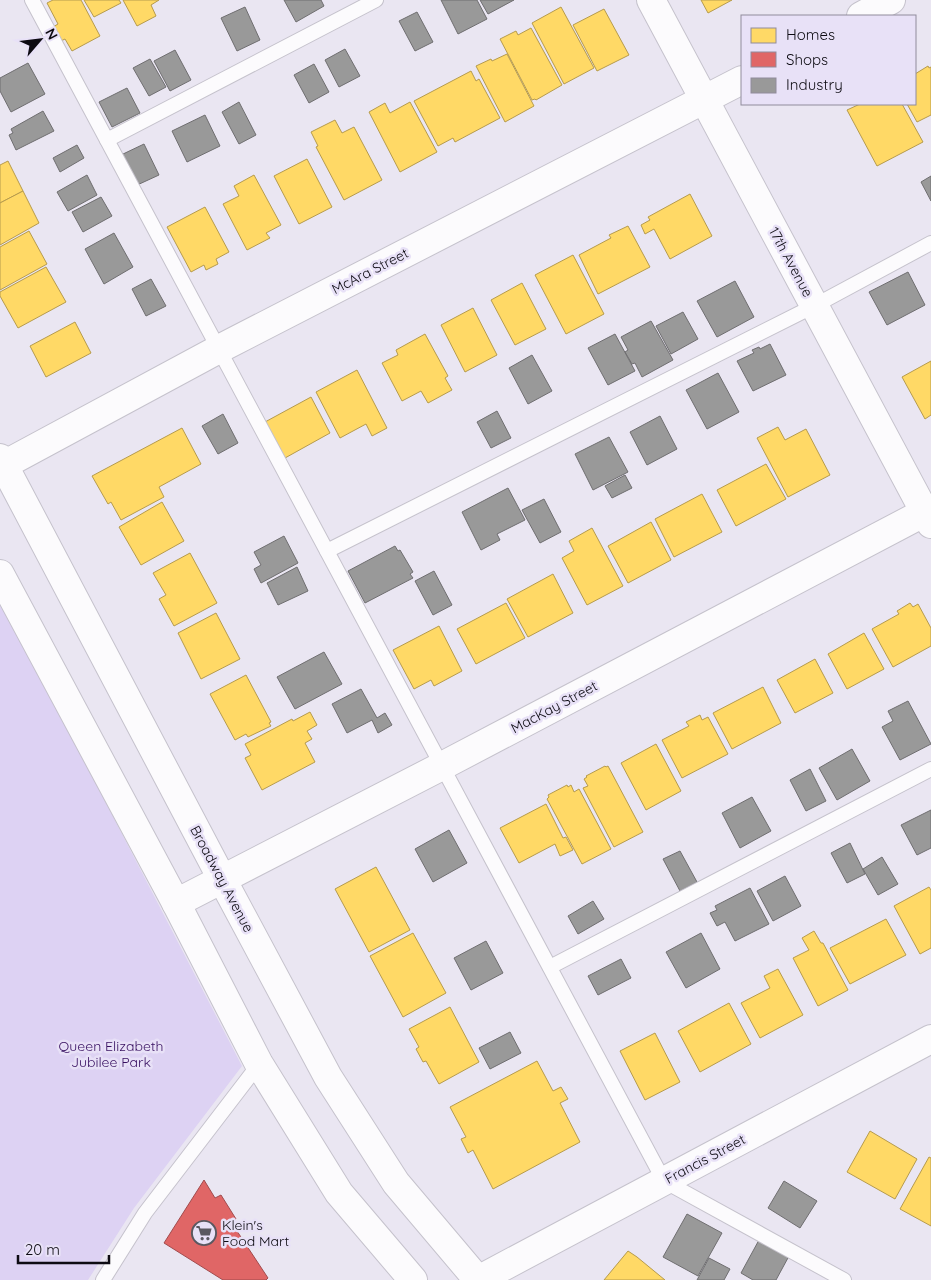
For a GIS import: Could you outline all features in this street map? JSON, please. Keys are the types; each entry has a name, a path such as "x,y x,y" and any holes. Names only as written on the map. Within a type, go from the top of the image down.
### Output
{"street":[{"name":"17th Avenue","path":"651,0 814,306 929,515"},
{"path":"863,15 891,0"},
{"name":"McAra Street","path":"1,463 218,349 741,81"},
{"name":"Broadway Avenue","path":"1,463 328,1077 396,1183 478,1280"},
{"name":"MacKay Street","path":"176,903 929,515"},
{"path":"0,574 176,903 259,1064 339,1193 413,1280"},
{"name":"Francis Street","path":"478,1280 664,1181 924,1050"}],"lane":[{"path":"32,0 664,1181 844,1280"},
{"path":"107,140 376,0"},
{"path":"328,551 814,306 931,242"},
{"path":"550,968 931,770"},
{"path":"103,1280 145,1213 259,1064"}],"green space":[{"name":"Queen Elizabeth Jubilee Park","path":"0,598 242,1066 134,1208 88,1280 0,1280"}],"building: Homes":[{"path":"53,0 81,0 100,36 72,51 65,39 61,41 53,27 58,24 47,3"},
{"path":"84,0 119,0 121,3 94,17"},
{"path":"123,0 159,0 151,5 156,16 137,26"},
{"path":"701,0 732,0 708,13"},
{"path":"561,7 594,68 564,84 532,23"},
{"path":"604,9 629,55 597,71 573,25"},
{"path":"531,28 562,85 536,100 532,100 500,39 516,31 518,35"},
{"path":"507,54 534,106 505,122 476,66"},
{"path":"928,66 929,68 931,67 931,115 917,122 908,105 916,105 916,73"},
{"path":"471,71 476,81 479,79 500,118 455,142 453,138 438,146 414,101"},
{"path":"410,102 437,152 400,172 369,112 385,103 390,113"},
{"path":"858,105 903,105 923,142 877,166 847,110"},
{"path":"335,120 342,133 354,127 382,180 344,200 316,147 318,146 311,132"},
{"path":"307,159 332,207 299,224 274,176"},
{"path":"8,161 23,191 0,203 0,165"},
{"path":"254,175 281,225 266,233 270,238 247,250 223,204 239,196 234,186"},
{"path":"23,191 39,223 0,245 0,203"},
{"path":"690,194 712,236 670,259 654,229 645,234 641,225 650,220 648,217"},
{"path":"205,207 229,252 216,259 218,264 206,270 204,265 191,272 167,227"},
{"path":"628,226 650,267 598,294 579,255 611,238 609,235"},
{"path":"29,231 47,264 0,290 0,247"},
{"path":"573,255 604,314 566,334 535,275"},
{"path":"46,267 66,302 18,328 0,296 0,292"},
{"path":"522,283 546,329 515,345 491,300"},
{"path":"473,308 497,355 465,372 441,325"},
{"path":"75,322 91,353 46,377 30,346"},
{"path":"425,334 448,376 445,378 452,390 428,403 421,391 402,401 382,363 398,355 396,350"},
{"path":"931,361 931,415 925,419 902,377"},
{"path":"357,370 387,428 372,436 366,424 340,438 316,392"},
{"path":"311,397 330,433 285,458 265,422"},
{"path":"778,427 785,440 806,429 830,475 788,497 757,438"},
{"path":"182,428 201,464 159,487 164,497 121,520 111,502 108,504 92,476"},
{"path":"766,464 786,499 736,526 717,490"},
{"path":"702,494 722,532 674,557 655,519"},
{"path":"162,502 184,541 141,565 119,527"},
{"path":"651,522 671,560 628,583 608,546"},
{"path":"592,528 623,586 587,605 562,558 574,551 569,541"},
{"path":"190,553 217,603 174,626 159,599 166,595 153,573"},
{"path":"553,574 573,613 528,637 507,599"},
{"path":"506,603 525,638 476,664 457,629"},
{"path":"910,603 913,607 918,604 931,628 931,646 893,667 872,629 899,614 897,611"},
{"path":"216,613 240,659 201,679 178,633"},
{"path":"439,626 462,671 434,686 431,680 414,689 393,650"},
{"path":"864,633 884,669 847,689 828,654"},
{"path":"815,659 833,693 795,713 777,680"},
{"path":"246,675 271,722 269,723 271,726 248,737 246,734 235,740 210,694"},
{"path":"763,687 781,723 732,749 713,713"},
{"path":"310,712 317,725 307,731 312,739 305,743 315,762 262,790 245,758 251,755 245,744 292,719 293,721"},
{"path":"700,715 702,720 708,717 728,754 682,778 662,740 689,726 686,722"},
{"path":"656,744 681,791 646,810 621,763"},
{"path":"608,766 643,832 614,847 583,788 588,786 584,779 586,776"},
{"path":"567,785 568,787 571,785 574,792 579,789 611,849 582,864 547,799 548,795"},
{"path":"546,804 563,838 566,837 573,850 560,856 555,844 519,863 500,828"},
{"path":"376,867 410,930 369,952 335,889"},
{"path":"929,887 931,890 931,948 920,954 894,906"},
{"path":"886,919 906,955 850,984 830,948"},
{"path":"814,931 821,943 823,943 848,990 818,1006 793,958 809,950 802,938"},
{"path":"413,933 446,993 403,1017 370,956"},
{"path":"778,969 803,1015 760,1038 741,1003 770,988 764,976"},
{"path":"729,1003 751,1044 700,1072 678,1031"},
{"path":"450,1007 479,1062 439,1084 426,1061 423,1062 416,1049 419,1047 409,1029"},
{"path":"655,1033 680,1082 645,1100 620,1051"},
{"path":"537,1061 553,1091 561,1087 568,1099 560,1103 580,1142 493,1189 473,1150 468,1153 461,1139 466,1137 450,1107"},
{"path":"870,1131 917,1159 895,1199 847,1172"},
{"path":"929,1157 931,1158 931,1226 900,1209"},
{"path":"628,1251 637,1257 665,1280 604,1280"}],"building: Shops":[{"name":"Klein's Food Mart","path":"204,1180 215,1198 221,1195 236,1219 231,1222 268,1278 266,1280 223,1280 164,1243"}],"building: Industry":[{"path":"284,0 321,0 324,6 296,22"},
{"path":"441,0 477,0 487,19 458,34"},
{"path":"480,0 514,0 488,14"},
{"path":"245,7 260,40 237,51 221,18"},
{"path":"417,12 433,42 415,51 399,21"},
{"path":"345,49 360,76 339,87 325,60"},
{"path":"175,50 191,80 170,91 154,61"},
{"path":"150,59 166,87 149,96 133,68"},
{"path":"28,63 45,94 11,112 0,91 0,78"},
{"path":"314,64 329,92 309,103 294,75"},
{"path":"127,88 140,113 112,127 99,102"},
{"path":"239,102 256,135 239,144 222,112"},
{"path":"43,111 54,131 16,150 9,135 13,133 11,129"},
{"path":"205,115 220,146 187,162 172,131"},
{"path":"144,144 159,175 135,186 121,155"},
{"path":"77,145 84,158 60,172 53,158"},
{"path":"87,175 97,195 68,211 57,192"},
{"path":"931,176 931,201 921,182"},
{"path":"101,197 112,216 83,232 72,212"},
{"path":"114,233 133,267 104,284 85,249"},
{"path":"908,272 925,305 887,325 869,292"},
{"path":"151,279 166,306 146,316 132,289"},
{"path":"735,281 754,317 717,337 697,301"},
{"path":"683,312 698,339 671,354 656,326"},
{"path":"651,321 673,360 642,377 635,363 632,364 625,352 628,350 621,337"},
{"path":"615,334 635,371 608,385 588,348"},
{"path":"770,344 786,375 753,391 737,361 754,353 752,350 759,347 760,349"},
{"path":"532,355 552,391 528,404 509,368"},
{"path":"718,373 739,412 707,429 686,390"},
{"path":"497,411 511,438 491,448 477,422"},
{"path":"223,414 238,443 218,454 202,426"},
{"path":"660,416 677,449 647,465 630,432"},
{"path":"609,437 628,472 593,490 575,454"},
{"path":"625,475 632,488 612,498 605,486"},
{"path":"508,488 525,520 497,534 500,540 481,550 462,512"},
{"path":"544,499 561,532 540,543 522,510"},
{"path":"284,536 298,563 261,583 254,569 261,565 254,552"},
{"path":"395,546 398,551 400,550 413,572 410,574 413,578 365,603 348,571"},
{"path":"297,567 308,591 278,605 267,583"},
{"path":"434,571 452,605 433,615 415,581"},
{"path":"324,652 342,684 295,709 277,677"},
{"path":"361,689 377,718 385,713 392,725 378,733 372,720 347,733 332,704"},
{"path":"908,701 931,744 900,760 882,727 893,721 888,711"},
{"path":"852,749 870,781 837,800 819,768"},
{"path":"810,769 826,801 806,811 790,780"},
{"path":"752,797 771,831 740,848 722,813"},
{"path":"931,810 931,848 917,855 901,825"},
{"path":"449,830 467,863 433,882 415,849"},
{"path":"850,843 865,874 847,883 831,853"},
{"path":"680,851 697,882 680,891 663,859"},
{"path":"882,857 898,884 878,895 863,869"},
{"path":"785,876 801,906 773,921 757,891"},
{"path":"750,888 769,924 735,941 725,922 717,926 710,913 717,910 715,906"},
{"path":"593,901 604,919 578,934 568,916"},
{"path":"701,933 720,969 686,988 666,952"},
{"path":"486,941 503,973 471,990 454,958"},
{"path":"621,959 631,978 598,995 588,976"},
{"path":"510,1032 521,1053 490,1069 479,1048"},
{"path":"784,1181 817,1201 800,1228 768,1208"},
{"path":"687,1214 722,1233 698,1276 663,1257"},
{"path":"759,1240 789,1256 776,1280 753,1280 741,1273"},
{"path":"709,1258 730,1269 724,1280 697,1280"}],"place":[{"name":"Klein's Food Mart","path":"204,1233"}]}
